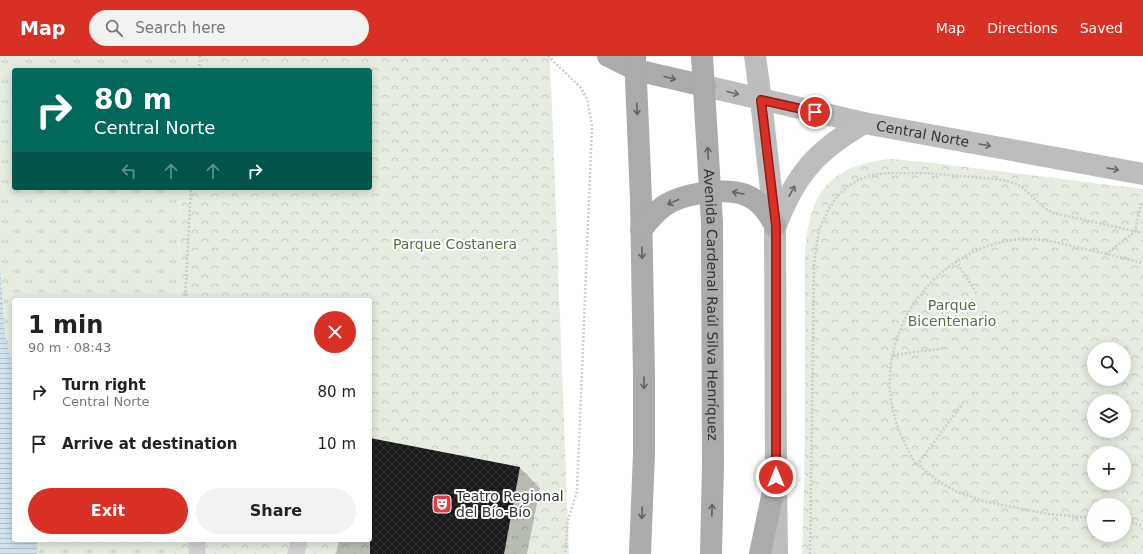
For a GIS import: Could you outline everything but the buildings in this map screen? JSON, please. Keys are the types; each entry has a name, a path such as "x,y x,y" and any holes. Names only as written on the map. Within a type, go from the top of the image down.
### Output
{"main road":[{"path":"608,56 635,63 704,86"},
{"name":"Avenida Cardenal Raúl Silva Henríquez","path":"702,56 712,223 713,465 711,554"},
{"path":"635,63 642,230 644,453 640,554"},
{"path":"642,230 652,216 665,205 680,198 710,192 735,192 746,194 764,207 776,226"},
{"path":"760,554 776,477"}],"street":[{"path":"754,56 761,100 776,226 777,554"},
{"name":"Central Norte","path":"704,86 864,123 1143,174"},
{"path":"776,226 783,206 793,188 815,158 841,136 864,123"}],"lane":[{"path":"197,542 197,554"},
{"path":"296,554 299,542"}],"path":[{"path":"199,68 200,56"},
{"path":"548,56 581,88 587,99 592,126 577,491 568,520 565,554"},
{"path":"810,554 814,264 819,230 827,212 836,198 847,187 860,179 888,173 925,173 996,179 1017,184 1052,213 1143,233"},
{"path":"185,298 191,190"},
{"path":"1106,254 1134,232 1142,196"},
{"path":"1087,517 1048,514 983,501 955,491 935,479 918,464 916,465 896,424 891,401 890,378 893,355 899,332 908,311 922,292 938,275 956,261 977,250 991,245 1022,239 1045,239 1143,263"},
{"path":"956,261 978,294"},
{"path":"893,355 946,348"},
{"path":"916,465 963,403"},
{"path":"1131,522 1143,526"}],"green space":[{"path":"0,56 185,56 185,68 12,68 12,190 181,190 178,298 12,298 12,361 5,335 0,264"},
{"name":"Parque Costanera","path":"185,56 550,56 569,554 171,554 171,542 372,542 372,298 178,298 181,190 372,190 372,68 185,68"},
{"name":"Parque Bicentenario","path":"891,159 925,162 1143,189 1143,554 802,554 805,436 805,248 807,234 814,206 826,185 834,178 851,168 870,162"},
{"path":"38,542 171,542 171,554 37,554"}],"water":[{"path":"0,264 5,335 12,361 12,542 38,542 37,554 0,554"}],"place":[{"name":"Teatro Regional del Bío-Bío","path":"442,504"}],"route":[{"path":"776,477 776,226 761,100 815,112"}]}
